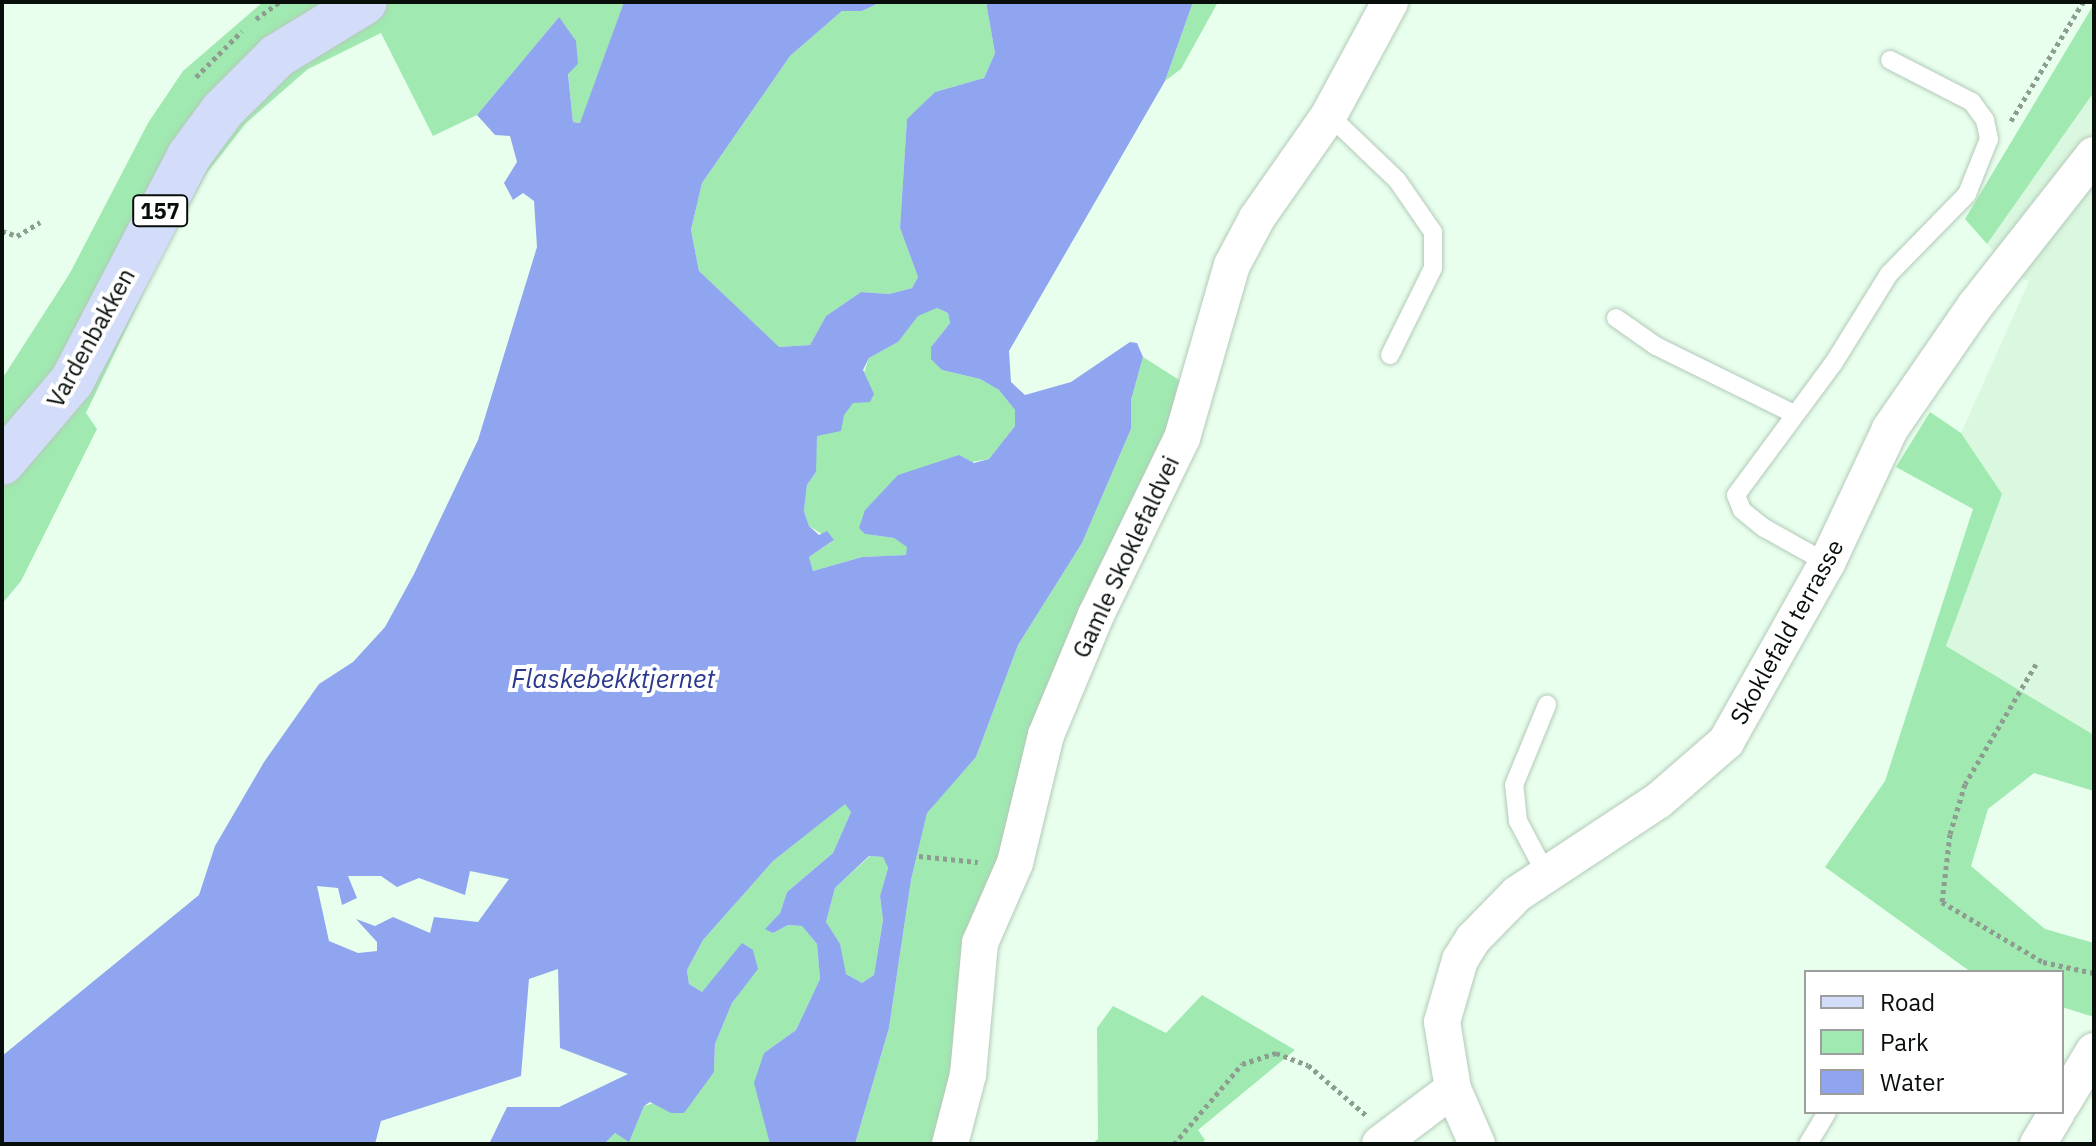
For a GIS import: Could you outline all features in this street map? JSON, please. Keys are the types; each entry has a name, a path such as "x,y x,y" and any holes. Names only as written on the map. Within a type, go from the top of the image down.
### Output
{"main road":[{"name":"Vardenbakken","path":"2,463 72,381 189,156 222,111 286,49 365,2"}],"street":[{"name":"Gamle Skoklefaldvei","path":"950,1144 968,1075 975,964 1015,863 1046,735 1096,615 1182,438 1232,265 1257,218 1329,115 1390,2"},
{"name":"Skoklefald terrasse","path":"1477,1144 1453,1089 1442,1022 1460,960 1473,939 1545,872 1659,800 1726,742 1827,563 1890,429 1913,394 2094,155"},
{"path":"2064,1101 2094,1051"},
{"path":"1376,1132 1453,1089"},
{"path":"2038,1144 2056,1114"}],"lane":[{"path":"1827,563 1764,528 1742,510 1736,495 1889,274 1967,194 1985,153 1988,129 1972,102 1890,60"},
{"path":"1329,115 1397,180 1433,232 1433,268 1390,355"},
{"path":"1616,318 1656,346 1794,414"},
{"path":"1545,872 1518,821 1514,785 1547,705"},
{"path":"1808,1144 1826,1114"}],"path":[{"path":"1985,153 2003,137 2083,2"},
{"path":"2,231 17,236 40,222"},
{"path":"2036,664 1965,784 1950,834 1942,902 2043,962 2094,973"},
{"path":"919,856 1015,863"},
{"path":"1174,1144 1242,1064 1276,1053 1308,1065 1376,1132"}],"shaded area":[{"path":"2094,92 2094,735 1946,646 2001,494 1961,433 2029,281 2016,276 1987,244"}],"green space":[{"path":"263,2 624,2 581,123 573,122 568,73 578,64 559,17 477,115 433,136 381,33 308,69 246,123 206,174 164,250 86,413 97,429 21,581 2,604 2,379 70,273 148,123 183,71"},
{"path":"881,2 986,2 995,53 984,78 935,92 907,120 900,228 918,277 912,288 889,294 861,292 826,316 810,345 778,347 699,271 691,230 702,183 790,56 842,11 862,11"},
{"path":"1193,2 1218,2 1181,69 1165,81"},
{"path":"2094,4 2094,92 1987,244 1965,219"},
{"path":"937,308 948,313 950,323 931,347 942,370 980,379 999,390 1015,410 1015,426 989,459 899,475 865,510 865,534 894,538 908,547 906,555 862,557 813,571 809,557 833,541 809,526 804,511 807,485 816,472 812,450 817,436 854,402 869,358 898,342 918,315"},
{"path":"1143,357 1187,385 955,1039 937,1144 855,1144 889,1028 911,880 927,812 976,757 1018,645 1082,543 1131,429 1131,400"},
{"path":"1930,412 1961,433 2002,494 1946,646 2094,735 2094,791 2034,773 1988,809 1971,866 2045,929 2094,943 2094,1017 2064,1008 2064,970 1968,970 1825,867 1885,781 1973,509 1896,467"},
{"path":"845,803 851,812 833,853 787,892 780,913 766,928 773,933 788,925 802,926 817,944 820,979 796,1030 764,1053 770,1144 604,1144 615,1133 629,1141 644,1106 658,1102 671,1113 714,1072 715,1044 732,1003 757,969 753,951 742,944 702,992 689,984 687,970 703,940 773,861"},
{"path":"870,856 883,857 888,868 880,896 883,920 874,975 862,983 846,974 826,922 835,888"},
{"path":"1202,995 1295,1050 1198,1130 1205,1140 1201,1144 1092,1144 1098,1139 1097,1028 1113,1006 1166,1033"}],"water":[{"name":"Flaskebekktjernet","path":"624,2 881,2 862,11 842,11 790,56 702,183 691,230 699,271 779,347 810,345 826,316 861,292 889,294 912,288 918,277 900,228 907,119 935,92 984,78 995,53 986,2 1193,2 1165,81 1009,351 1011,382 1025,395 1071,382 1130,342 1137,343 1143,357 1131,400 1131,429 1082,543 1018,645 976,757 927,813 911,880 889,1028 855,1144 770,1144 754,1083 764,1053 796,1030 820,979 817,944 802,926 788,925 773,933 765,929 780,913 787,892 833,853 851,812 845,804 773,861 703,940 687,970 689,984 702,992 742,943 753,950 758,969 732,1003 715,1044 714,1072 684,1113 671,1113 650,1102 644,1106 629,1142 615,1133 604,1144 489,1144 507,1107 559,1107 628,1074 560,1048 558,969 529,979 521,1076 381,1121 375,1144 2,1144 2,1056 199,895 215,846 264,762 319,684 353,662 385,627 414,574 478,440 537,247 534,201 523,193 513,200 504,183 517,162 510,136 495,135 477,115 559,17 576,41 578,64 568,74 573,122 580,123","holes":["937,308 948,313 950,323 931,347 931,359 942,370 980,379 999,390 1015,410 1015,426 989,459 974,463 959,455 898,475 865,510 859,528 865,534 894,538 907,547 906,555 862,557 813,571 809,557 834,540 827,531 819,535 809,526 804,511 807,485 816,472 817,436 841,431 844,415 853,403 870,402 874,394 863,370 869,358 898,342 918,316","869,856 883,857 888,868 880,896 883,920 874,975 862,983 846,974 840,944 826,922 835,888","470,871 509,879 478,922 434,917 430,933 393,917 375,926 356,919 377,942 377,951 358,953 329,941 317,886 338,888 342,905 357,898 348,876 381,876 397,887 419,878 465,895"]}]}
